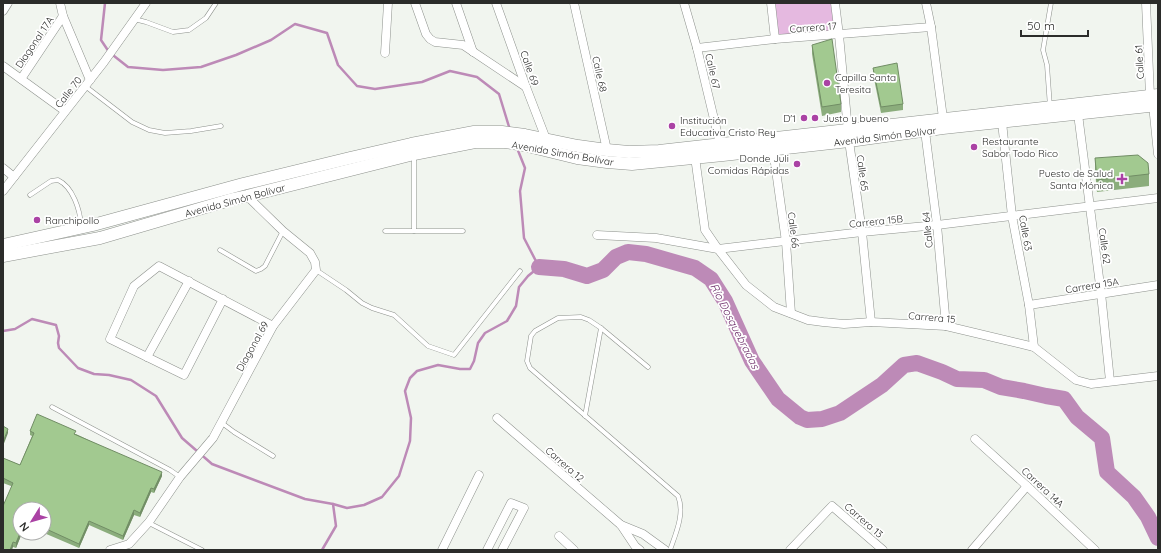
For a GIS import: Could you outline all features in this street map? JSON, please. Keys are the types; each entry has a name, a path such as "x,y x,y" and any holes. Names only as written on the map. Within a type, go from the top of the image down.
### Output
{"main road":[{"name":"Avenida Simón Bolívar","path":"525,140 577,158 632,164 773,149 942,118 1050,107 1155,100"},
{"name":"Avenida Simón Bolívar","path":"3,256 100,238 247,196 352,164 411,144 474,132 525,140 546,139 607,150 629,152 659,151 720,144 925,131 1078,114 1155,100"},
{"name":"Avenida Simón Bolívar","path":"3,245 81,228 243,184 503,137"}],"street":[{"path":"3,11 8,3"},
{"path":"60,3 63,16 87,83"},
{"name":"Calle 70","path":"3,191 104,62 146,3"},
{"path":"385,53 388,3"},
{"path":"415,3 426,34 430,39 435,42 463,45 526,87"},
{"path":"456,3 473,52"},
{"name":"Calle 69","path":"496,3 546,139"},
{"name":"Calle 68","path":"574,3 607,150"},
{"name":"Calle 67","path":"684,3 697,48 720,144"},
{"path":"771,3 775,40"},
{"name":"Calle 65","path":"835,3 848,135 862,232 871,322"},
{"path":"926,3 942,118"},
{"name":"Calle 61","path":"1146,3 1155,100 1158,154"},
{"name":"Diagonal 17A","path":"21,79 63,16"},
{"name":"Carrera 17","path":"697,48 930,27"},
{"path":"3,66 65,111"},
{"name":"Calle 62","path":"1078,114 1101,293 1110,381"},
{"name":"Calle 63","path":"1002,122 1012,216 1029,305 1034,347"},
{"name":"Calle 64","path":"925,131 937,225 946,326"},
{"name":"Calle 66","path":"773,149 786,242 791,313"},
{"path":"695,157 705,230 718,249"},
{"path":"3,168 14,177"},
{"path":"247,196 283,232 310,254 315,262 316,270"},
{"name":"Carrera 15B","path":"597,235 656,238 718,249 862,232 937,225 1158,198"},
{"name":"Carrera 15","path":"718,249 746,285 774,306 808,320 844,324 871,322 946,326 1034,347 1076,380 1091,384 1158,376"},
{"path":"223,299 184,375 110,340 134,286 159,266 189,281 223,299 273,326"},
{"name":"Diagonal 69","path":"110,550 129,544 149,522 183,474 213,438 273,326 316,270"},
{"path":"147,357 189,281"},
{"name":"Carrera 15A","path":"1029,305 1158,285"},
{"name":"Carrera 12","path":"497,418 621,525 636,549"},
{"name":"Carrera 14A","path":"975,439 1095,550"},
{"path":"442,550 479,475"},
{"path":"972,550 1027,486"},
{"path":"486,550 511,503 524,508 502,550"},
{"name":"Carrera 13","path":"790,550 832,506 882,550"},
{"name":"Carrera 12","path":"621,525 643,534 665,550"},
{"path":"559,536 574,550"}],"lane":[{"path":"134,19 174,32 189,30 206,18 216,3"},
{"path":"1050,107 1048,65 1043,50 1051,3"},
{"path":"87,83 132,122 148,130 165,133 191,131 221,126"},
{"path":"414,154 414,231"},
{"path":"30,195 52,181 58,180 62,182 70,192 77,206 81,228"},
{"path":"386,231 463,231"},
{"path":"220,250 256,271 265,266 283,232"},
{"path":"316,270 346,290 362,303 394,315 428,346 454,355 520,271"},
{"path":"648,367 600,328 589,320 581,317 558,318 535,331 530,342 527,360 530,368 678,496 682,508 677,532 670,550"},
{"path":"584,416 600,328"},
{"path":"52,408 170,470 183,474"},
{"path":"221,423 273,456"},
{"path":"149,522 202,550"}],"shaded area":[{"path":"771,3 835,3 839,35 775,39"}],"building":[{"name":"Capilla Santa Teresita","path":"832,39 841,104 822,107 812,45"},
{"path":"897,63 903,104 881,107 873,68"},
{"path":"1138,155 1148,163 1149,174 1097,180 1095,158"},
{"path":"37,414 76,431 74,434 162,472 154,489 151,488 140,513 134,510 123,536 89,521 79,544 52,532 52,501 12,501 12,541 17,541 16,543 13,542 10,550 3,550 3,506 13,483 3,478 3,458 20,465 34,433 30,431"},
{"path":"3,426 8,429 3,442"}],"waterway":[{"path":"105,3 101,40 109,52 128,67 163,70 201,67 236,55 271,40 295,24 327,33 338,65 357,86 375,89 422,82 450,71 477,77 499,94 510,130"},
{"path":"3,331 15,329 32,319 56,325 59,336 59,348 78,368 94,374 109,375 131,380 156,396 182,438 212,464 305,499 347,508 364,505 382,497 399,476 410,441 411,418 405,391 410,378 417,371 438,365 460,369 470,369 474,361 478,343 485,333 507,321 516,306 519,287 528,276 539,267 524,238 520,191 525,168 517,148"},
{"name":"Río Dosquebradas","path":"539,267 564,269 587,276 603,270 616,257 628,252 646,254 695,268 711,279 725,301 752,361 778,399 800,417 807,420 822,419 840,413 882,385 904,365 917,363 957,379 984,380 1001,387 1064,399 1077,417 1102,438 1107,472 1134,497 1148,517 1158,538"},
{"path":"322,550 336,526 333,504"}],"place":[{"name":"Capilla Santa Teresita","path":"827,83"},
{"name":"D'1","path":"804,118"},
{"name":"Justo y bueno","path":"815,118"},
{"name":"Institución Educativa Cristo Rey","path":"672,126"},
{"name":"Restaurante Sabor Todo Rico","path":"974,147"},
{"name":"Donde Juli Comidas Rápidas","path":"797,164"},
{"name":"Puesto de Salud Santa Mónica","path":"1122,179"},
{"name":"Ranchipollo","path":"37,220"}]}
